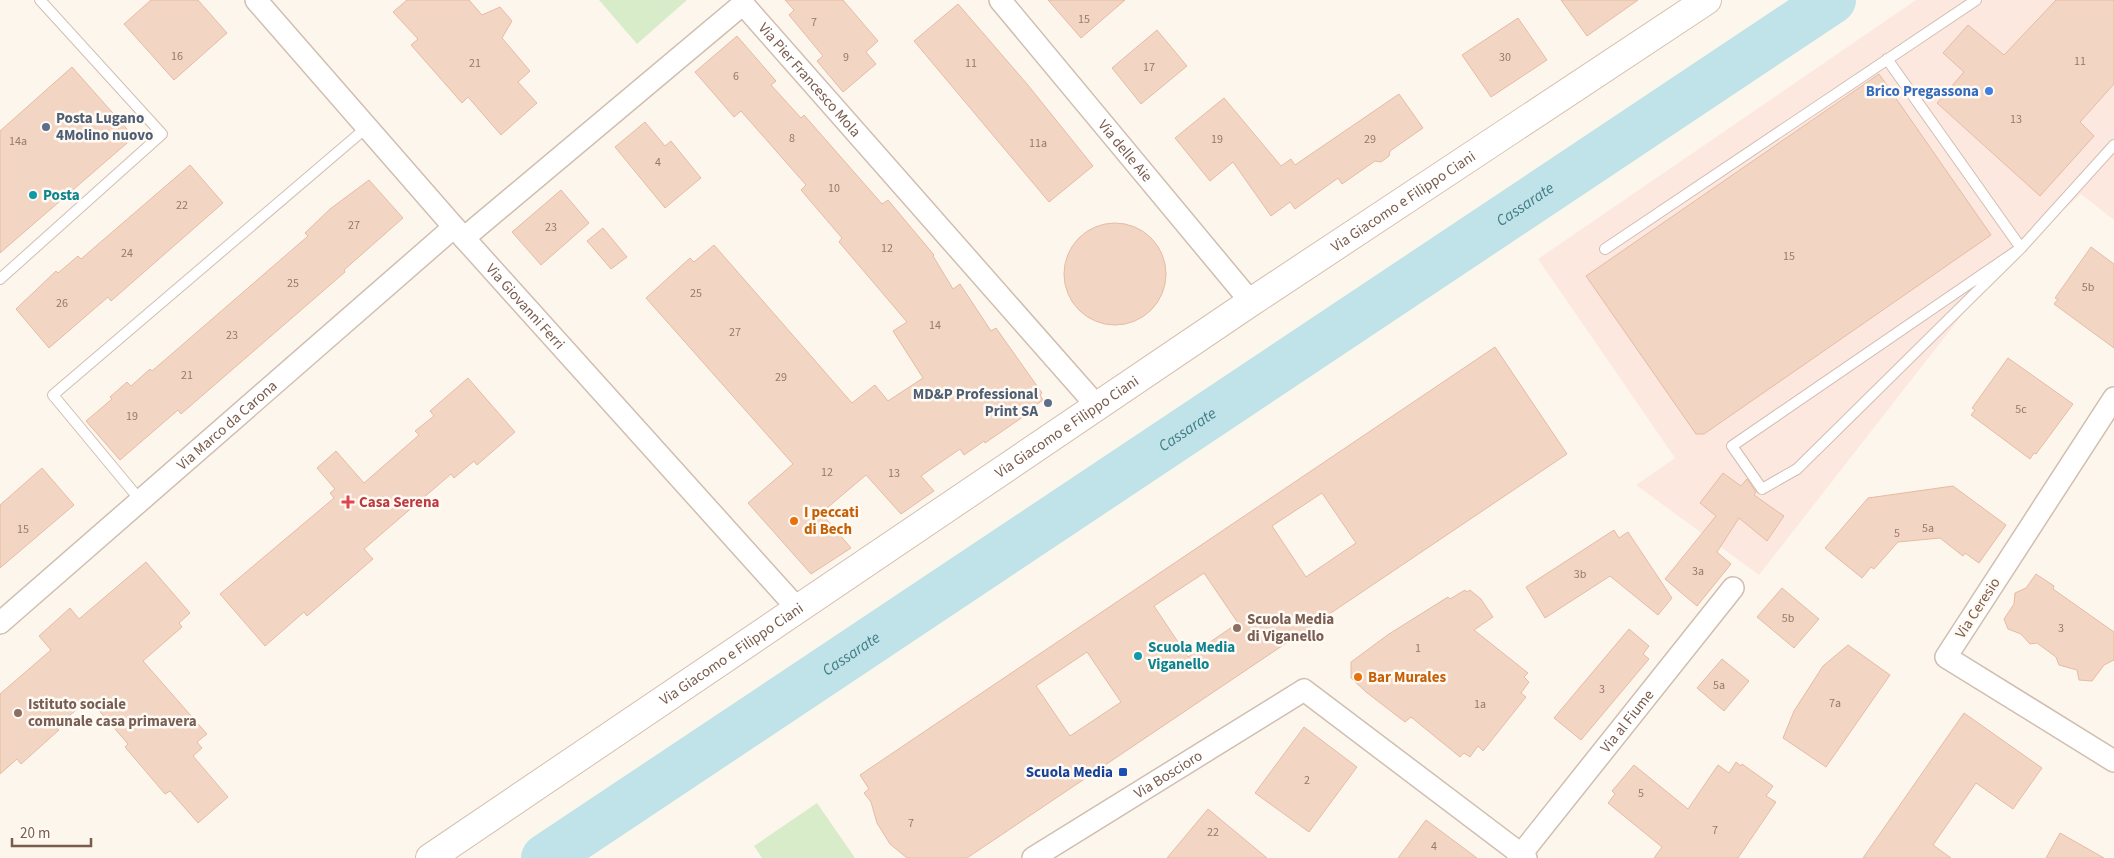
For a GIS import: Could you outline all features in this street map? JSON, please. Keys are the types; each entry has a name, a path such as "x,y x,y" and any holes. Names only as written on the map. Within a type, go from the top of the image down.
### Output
{"main road":[{"name":"Via Giacomo e Filippo Ciani","path":"430,858 797,608 1700,2"}],"street":[{"name":"Via Giovanni Ferri","path":"256,0 366,128 797,608"},
{"name":"Via delle Aie","path":"1000,0 1251,302"},
{"name":"Via Pier Francesco Mola","path":"459,232 743,4 1097,406"},
{"name":"Via Marco da Carona","path":"0,623 140,500 459,232"},
{"name":"Via Ceresio","path":"2112,757 1946,657 2114,398"},
{"name":"Via al Fiume","path":"1304,690 1522,857 1733,588"},
{"name":"Via Boscioro","path":"1033,858 1304,690"}],"lane":[{"path":"0,279 162,134 40,0"},
{"path":"1606,249 1976,0"},
{"path":"1888,59 2021,248"},
{"path":"140,500 53,395 366,128"},
{"path":"2021,248 1732,446 1762,489 1797,469 2021,248 2114,145"}],"shaded area":[{"path":"1916,0 2114,0 2114,220 2081,194 2021,248 2015,247 1759,575 1636,485 1675,458 1538,259"}],"green space":[{"path":"599,0 687,0 637,44"},
{"path":"817,803 855,858 762,858 754,846"}],"building":[{"path":"151,0 198,0 227,33 174,80 124,24"},
{"path":"407,0 469,0 482,15 500,7 512,21 502,38 530,71 518,82 537,103 501,135 468,97 462,103 411,45 418,39 393,12"},
{"path":"785,0 843,0 878,41 866,52 876,64 843,92 817,61 823,56 789,15 794,10"},
{"path":"1048,0 1125,0 1081,38"},
{"path":"1561,0 1638,0 1587,36"},
{"path":"2056,0 2114,0 2114,84 2080,122 2094,136 2040,196 1937,103 1964,72 1943,53 1968,25 2004,55"},
{"path":"958,4 1027,84 1093,166 1049,202 914,41"},
{"path":"1518,18 1547,60 1491,97 1462,55"},
{"path":"1157,30 1187,66 1141,104 1112,68"},
{"path":"737,36 776,81 771,85 801,118 804,115 882,204 888,200 934,255 953,289 960,284 991,331 996,328 1042,393 1040,395 1043,400 1032,408 1033,410 985,443 984,441 964,455 960,449 921,476 934,491 901,514 866,475 821,513 851,548 811,574 748,503 793,464 646,298 690,258 694,262 714,245 852,403 875,385 888,401 923,378 893,331 907,322 839,242 842,238 801,190 806,185 741,111 734,117 695,72"},
{"name":"Posta","path":"72,67 134,137 0,253 0,131"},
{"path":"1879,74 1991,235 1704,434 1696,434 1586,276"},
{"path":"1399,94 1423,128 1390,151 1389,156 1381,162 1375,161 1342,184 1338,178 1295,209 1290,202 1271,216 1233,162 1210,181 1175,138 1224,98 1281,166 1291,159 1295,165"},
{"path":"645,122 665,146 671,141 701,178 665,208 615,147"},
{"path":"190,165 223,203 111,301 108,297 49,348 16,309 56,271 58,273 78,256 81,259"},
{"path":"369,180 403,218 344,270 345,272 181,414 178,410 120,460 86,421 112,399 110,397 127,382 131,386 150,369 152,371 308,236 305,233 330,209"},
{"path":"561,190 589,223 541,265 512,232"},
{"path":"1115,223 1134,227 1151,238 1162,255 1166,274 1162,293 1151,310 1134,321 1115,325 1096,321 1079,310 1068,293 1064,274 1068,255 1079,238 1096,227"},
{"path":"603,228 627,257 611,269 587,241"},
{"path":"2091,247 2114,264 2114,348 2054,304 2058,299 2055,298"},
{"name":"Scuola Media Viganello","path":"1495,347 1567,454 967,858 907,858 890,844 877,823 871,802 864,793 869,789 860,775","holes":["1322,493 1356,543 1306,577 1272,526","1204,573 1238,623 1188,657 1154,606","1087,652 1121,702 1070,736 1036,686"]},
{"path":"2008,358 2073,404 2036,454 2034,453 2030,459 1971,415 1975,410 1972,408"},
{"path":"468,378 515,432 477,465 474,461 454,478 451,474 364,549 373,559 307,616 304,612 265,646 220,594 334,498 330,493 335,489 317,468 336,451 364,483 419,435 415,431 434,416 430,411"},
{"path":"42,468 74,505 0,568 0,505"},
{"path":"1723,473 1741,486 1747,479 1756,492 1754,495 1784,516 1767,541 1739,518 1717,552 1731,564 1697,606 1665,579 1716,516 1700,503"},
{"path":"1953,486 2006,525 1979,563 1965,553 1963,556 1940,538 1898,542 1874,569 1871,567 1862,578 1825,548 1868,498"},
{"path":"1614,530 1619,538 1628,532 1672,598 1658,615 1610,576 1545,618 1526,587"},
{"path":"146,562 190,613 179,623 182,627 143,661 207,734 197,742 202,748 193,756 228,797 198,823 170,791 165,794 125,747 128,744 89,699 56,727 59,730 21,764 17,759 0,774 0,694 51,650 39,636 70,608 79,619"},
{"path":"2036,574 2054,586 2053,589 2114,632 2114,660 2104,665 2092,681 2079,680 2077,670 2059,665 2056,657 2037,643 2030,644 2021,634 2008,629 2004,619 2014,604 2015,593 2026,588"},
{"path":"1782,588 1819,619 1794,648 1757,617"},
{"path":"1465,590 1467,592 1470,590 1481,599 1493,617 1474,630 1528,673 1524,677 1529,682 1521,693 1526,697 1483,751 1478,746 1470,757 1464,753 1460,757 1411,717 1405,722 1366,692 1351,678 1351,662 1389,634 1448,597 1450,599"},
{"path":"1629,629 1649,646 1643,654 1649,659 1581,740 1554,718"},
{"path":"1848,645 1890,675 1826,767 1783,738 1794,711 1823,666"},
{"path":"1722,659 1749,681 1724,711 1697,688"},
{"path":"1964,713 2042,768 2013,809 1976,783 1933,845 1951,858 1863,858"},
{"path":"1304,727 1357,767 1309,832 1255,793"},
{"path":"1736,762 1741,766 1742,764 1773,786 1766,796 1776,802 1738,858 1654,858 1662,847 1608,803 1615,794 1612,791 1634,765 1688,809 1718,765 1729,773"},
{"path":"1208,809 1267,858 1167,858"},
{"path":"1426,820 1477,858 1398,858"},
{"path":"2060,833 2104,858 2046,858"}],"waterway":[{"name":"Cassarate","path":"545,858 1832,0"}],"place":[{"name":"Brico Pregassona","path":"1989,91"},
{"name":"Posta Lugano 4Molino nuovo","path":"46,127"},
{"name":"Posta","path":"33,195"},
{"name":"MD&P Professional Print SA","path":"1048,403"},
{"name":"Casa Serena","path":"348,502"},
{"name":"I peccati di Bech","path":"794,521"},
{"name":"Scuola Media di Viganello","path":"1237,628"},
{"name":"Scuola Media Viganello","path":"1138,656"},
{"name":"Bar Murales","path":"1358,677"},
{"name":"Istituto sociale comunale casa primavera","path":"18,713"},
{"name":"Scuola Media","path":"1123,772"}]}
